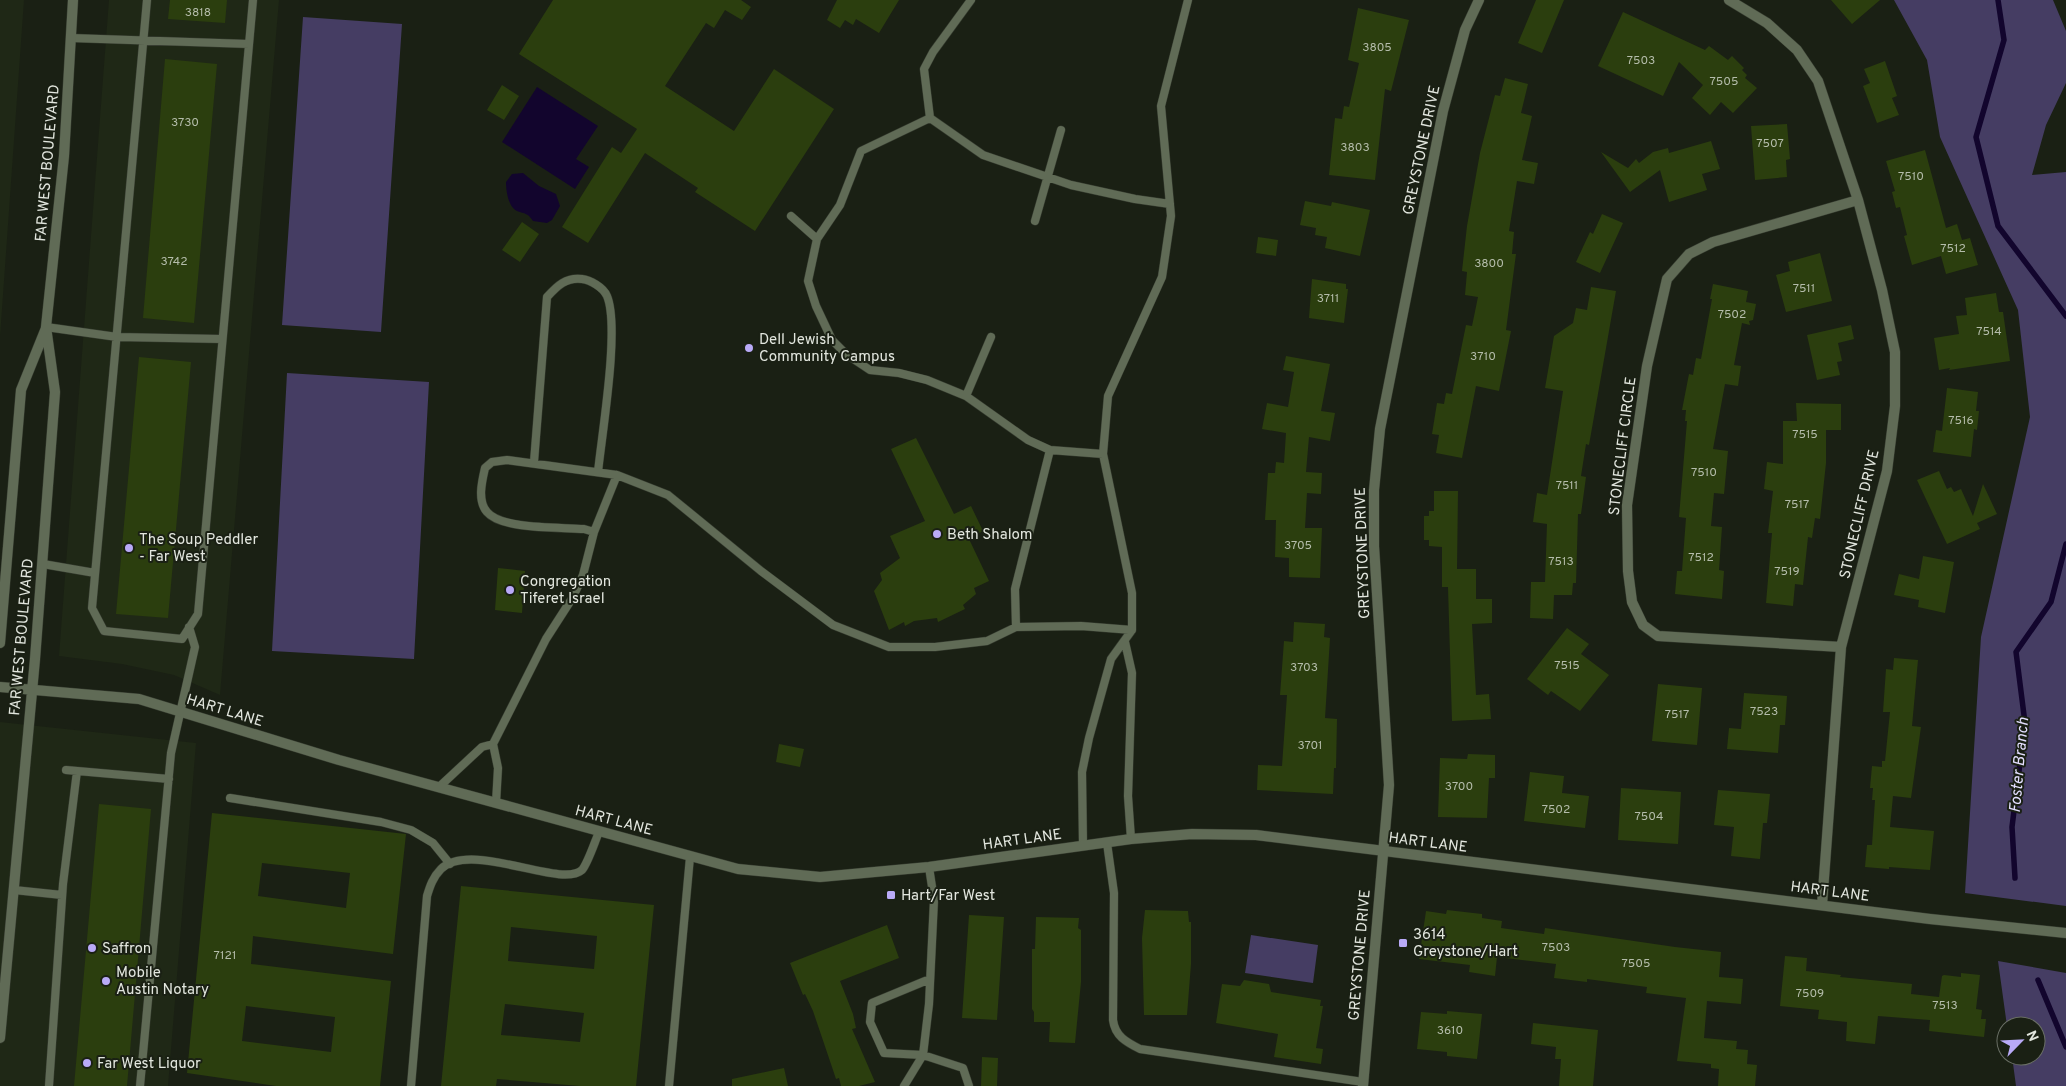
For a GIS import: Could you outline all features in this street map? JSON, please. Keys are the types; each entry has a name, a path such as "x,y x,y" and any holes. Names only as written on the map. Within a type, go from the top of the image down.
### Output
{"street":[{"name":"FAR WEST BOULEVARD","path":"0,1038 43,564 55,392 46,327 64,156 73,0"},
{"name":"GREYSTONE DRIVE","path":"1363,1084 1389,776 1374,546 1374,490 1380,429 1443,111 1465,30 1478,0"},
{"name":"STONECLIFF DRIVE","path":"1729,0 1767,23 1797,50 1818,81 1858,200 1882,290 1895,352 1895,406 1887,471 1841,646 1822,905"},
{"name":"STONECLIFF CIRCLE","path":"1841,646 1658,636 1643,625 1632,602 1628,570 1627,505 1647,366 1667,279 1689,254 1713,242 1858,200"},
{"name":"FAR WEST BOULEVARD","path":"0,643 21,390 46,327"},
{"name":"HART LANE","path":"0,686 138,699 439,787 738,869 820,877 929,867 1132,839 1192,834 1256,835 1383,852 2066,933"}],"lane":[{"path":"147,0 92,608 104,631 182,639 198,614 253,0"},
{"path":"971,0 933,52 924,69 930,118 984,155 1071,185 1135,199 1170,204"},
{"path":"1083,846 1082,772 1111,659 1132,630 1132,592 1103,454 1108,396 1162,277 1171,216 1160,106 1188,0"},
{"path":"71,38 144,42 249,44"},
{"path":"930,118 906,132 860,151 840,205 817,239 808,281 816,306 832,340 846,354 870,370 899,373 927,380 966,396 1028,440 1050,450 1103,454"},
{"path":"1035,221 1061,130"},
{"path":"791,216 817,239"},
{"path":"534,462 547,298 557,285 574,278 590,280 606,294 612,330 598,472"},
{"path":"46,327 117,337 222,339"},
{"path":"966,396 992,337"},
{"path":"1016,627 1015,589 1050,450"},
{"path":"594,532 584,529 502,522 486,512 481,493 485,468 492,462 507,460 534,462 618,475 668,495 761,572 833,625 889,647 935,647 987,641 1016,627 1081,626 1132,630"},
{"path":"496,803 498,768 493,744 546,639 572,597 582,575 594,532 618,475"},
{"path":"43,564 95,573"},
{"path":"140,1086 169,779 180,712 195,647 189,627"},
{"path":"1125,642 1132,673 1128,796 1132,839"},
{"path":"439,787 482,747 493,744"},
{"path":"66,770 169,779"},
{"path":"49,1086 62,895 77,771"},
{"path":"230,798 381,822 411,830 433,843 450,864"},
{"path":"411,1086 427,896 433,879 442,868 467,860 501,863 562,874 581,870 599,832"},
{"path":"1106,843 1114,893 1113,1020 1118,1034 1140,1050 1363,1084"},
{"path":"669,1086 690,857"},
{"path":"904,1086 923,1055 930,980 934,900 929,867"},
{"path":"14,890 62,895"},
{"path":"930,980 872,1003 870,1022 884,1053 923,1055 963,1068 969,1086"}],"shaded area":[{"path":"0,0 24,0 0,337"},
{"path":"109,0 279,0 220,695 174,675 122,664 59,656"},
{"path":"1894,0 2053,0 2066,31 2066,83 2046,125 2032,175 2066,172 2066,906 1965,893 1981,637 2030,417 2018,310 1940,137 1927,60"},
{"path":"303,17 402,24 381,332 282,325"},
{"path":"537,87 598,126 576,159 589,167 575,189 502,142"},
{"path":"523,173 539,186 556,194 560,206 552,220 547,223 533,221 528,215 517,211 511,206 506,182 512,174"},
{"path":"287,373 429,382 414,659 272,651"},
{"path":"0,722 196,743 168,1086 0,1086"},
{"path":"1251,935 1318,945 1313,983 1245,973"},
{"path":"1998,961 2066,973 2066,1086 2016,1086 2013,1066 2046,1066 2046,1016 2006,1016"}],"building":[{"path":"170,0 227,0 225,23 168,19"},
{"path":"553,0 741,0 751,7 742,20 725,10 714,28 706,23 665,86 734,131 774,69 834,109 755,231 695,192 698,188 645,153 588,243 562,227 612,147 621,153 637,129 519,54"},
{"path":"837,0 899,0 879,33 856,19 853,25 845,20 840,28 827,20"},
{"path":"1536,0 1564,0 1542,53 1518,43"},
{"path":"1831,0 1880,0 1852,24"},
{"path":"1358,8 1409,20 1391,91 1385,89 1375,180 1329,175 1335,118 1342,119 1344,106 1349,107 1359,63 1348,60"},
{"path":"1623,12 1705,50 1709,46 1728,60 1732,56 1744,68 1742,70 1747,75 1745,78 1757,88 1733,113 1721,102 1710,115 1692,98 1703,85 1679,62 1663,96 1598,66"},
{"path":"165,59 217,64 194,323 143,318"},
{"path":"1885,61 1897,96 1892,98 1899,115 1877,123 1863,86 1870,83 1864,69"},
{"path":"1505,78 1528,84 1521,113 1532,116 1522,160 1538,163 1534,184 1517,181 1509,231 1514,232 1512,254 1516,254 1506,330 1511,331 1499,391 1476,386 1462,458 1436,453 1439,435 1432,434 1437,403 1444,404 1446,393 1452,394 1466,325 1472,326 1478,297 1465,295 1467,272 1462,271 1467,226 1480,153 1495,95 1500,96"},
{"path":"502,85 519,96 504,120 487,110"},
{"path":"1787,124 1790,159 1786,160 1787,177 1755,180 1751,126"},
{"path":"1711,141 1720,169 1702,174 1707,190 1669,202 1660,170 1630,192 1601,152 1628,168 1636,159 1639,163 1653,152 1668,148 1669,153"},
{"path":"1925,150 1946,228 1957,224 1962,240 1970,238 1978,265 1946,274 1941,256 1912,265 1904,236 1907,235 1900,207 1896,208 1892,192 1895,191 1886,161"},
{"path":"1305,201 1331,206 1332,202 1370,210 1360,256 1325,248 1327,237 1315,235 1316,228 1300,225"},
{"path":"1602,214 1623,223 1600,273 1576,262 1590,232 1593,234"},
{"path":"522,222 539,234 520,262 502,250"},
{"path":"1258,237 1278,240 1276,256 1256,253"},
{"path":"1820,253 1832,301 1786,312 1776,275 1790,271 1788,262"},
{"path":"1312,279 1346,284 1346,289 1348,289 1344,323 1309,318"},
{"path":"1713,284 1748,291 1746,302 1756,304 1753,320 1749,321 1750,325 1742,323 1734,365 1741,366 1738,386 1725,384 1713,449 1728,451 1724,494 1714,493 1711,526 1722,527 1719,570 1724,571 1722,599 1675,594 1677,571 1682,571 1686,518 1679,517 1687,421 1685,421 1686,410 1682,410 1689,374 1693,375 1696,358 1701,359"},
{"path":"1591,287 1616,291 1589,445 1586,444 1581,476 1586,477 1581,514 1578,514 1576,583 1573,583 1572,595 1554,595 1553,619 1530,618 1531,582 1545,582 1547,524 1533,522 1537,493 1547,495 1563,391 1545,388 1554,336 1573,323 1576,308 1587,310"},
{"path":"1996,293 1999,312 2003,312 2010,361 1939,370 1934,338 1959,334 1956,316 1967,315 1965,298"},
{"path":"1851,325 1854,339 1838,343 1842,361 1837,362 1840,375 1817,380 1807,335"},
{"path":"1286,356 1330,364 1321,411 1335,413 1330,441 1309,437 1306,472 1322,473 1321,494 1307,493 1305,528 1322,528 1320,578 1289,577 1289,558 1275,557 1276,520 1265,520 1268,473 1275,473 1276,462 1284,463 1286,433 1262,429 1267,403 1288,407 1294,372 1283,370"},
{"path":"139,357 191,362 168,618 116,614"},
{"path":"1947,388 1978,392 1977,430 1974,429 1971,457 1933,452 1936,430 1942,431"},
{"path":"1796,403 1841,404 1841,430 1826,430 1826,463 1820,519 1815,518 1812,538 1808,537 1803,585 1795,584 1793,606 1766,603 1772,533 1768,533 1773,491 1764,489 1767,462 1783,464 1783,421 1797,421"},
{"name":"Beth Shalom","path":"916,438 954,514 971,506 983,531 969,539 989,581 974,588 976,594 963,605 965,609 938,622 937,618 914,621 905,626 904,622 889,630 874,591 882,580 880,573 900,558 890,536 925,521 891,449"},
{"path":"1939,471 1947,489 1951,487 1954,492 1961,489 1973,516 1983,484 1997,514 1977,523 1980,529 1947,544 1917,480"},
{"path":"1434,491 1458,491 1457,569 1476,569 1476,599 1492,599 1492,623 1472,624 1476,695 1489,694 1491,719 1452,721 1448,587 1442,587 1442,547 1429,546 1429,540 1424,540 1424,516 1429,516 1429,511 1434,511"},
{"path":"1923,556 1954,562 1945,613 1918,607 1919,600 1894,595 1899,574 1919,579"},
{"name":"Congregation Tiferet Israel","path":"498,568 525,571 522,613 495,610"},
{"path":"1294,622 1325,624 1324,637 1330,638 1325,718 1337,719 1336,768 1334,768 1333,794 1257,790 1258,765 1282,766 1287,695 1280,695 1284,641 1293,642"},
{"path":"1567,628 1589,644 1581,654 1609,675 1580,711 1551,691 1548,695 1527,679"},
{"path":"1894,658 1918,660 1912,726 1921,727 1911,798 1893,796 1890,827 1934,831 1930,870 1865,867 1867,845 1872,845 1875,800 1872,800 1873,788 1870,788 1872,766 1882,767 1882,761 1885,761 1890,712 1883,712 1886,669 1893,670"},
{"path":"1658,684 1702,688 1697,745 1652,741"},
{"path":"1744,693 1787,696 1785,725 1780,725 1778,753 1727,749 1729,728 1741,729"},
{"path":"779,744 804,749 800,767 776,762"},
{"path":"1468,754 1495,755 1495,778 1489,778 1487,818 1438,817 1440,758 1467,759"},
{"path":"1530,772 1564,776 1562,793 1589,796 1585,828 1524,821"},
{"path":"1621,788 1681,792 1678,844 1618,840"},
{"path":"1718,790 1770,794 1767,823 1763,823 1760,859 1731,856 1734,827 1714,825"},
{"path":"99,804 151,809 127,1086 74,1086"},
{"path":"212,813 406,834 393,954 253,936 251,964 391,981 380,1086 276,1086 187,1073","holes":["262,863 350,873 346,908 258,896","246,1006 335,1017 331,1052 242,1041"]},
{"path":"461,886 654,905 636,1086 580,1086 497,1079 496,1086 441,1086","holes":["511,927 597,936 594,969 508,961","505,1004 584,1013 580,1042 501,1035"]},
{"path":"1145,910 1188,911 1189,922 1191,922 1191,964 1187,1015 1144,1015 1142,938"},
{"path":"1447,910 1482,914 1482,918 1502,921 1501,928 1544,934 1545,928 1721,952 1719,977 1743,979 1741,1004 1707,1001 1704,1038 1737,1041 1736,1049 1748,1050 1747,1064 1757,1065 1755,1086 1718,1086 1719,1069 1711,1068 1711,1064 1677,1061 1686,998 1646,993 1647,987 1587,979 1587,982 1554,978 1556,964 1497,957 1495,976 1469,972 1470,965 1419,959 1426,911 1446,914"},
{"path":"969,915 1004,917 997,1020 962,1018"},
{"path":"1036,917 1079,918 1078,928 1081,930 1081,982 1075,1043 1049,1042 1050,1022 1034,1022 1034,1012 1032,1009 1032,949 1035,949"},
{"path":"887,925 899,958 840,981 853,1014 856,1028 852,1029 875,1082 859,1086 841,1086 839,1078 836,1079 813,1011 805,994 803,995 790,963"},
{"path":"1785,956 1807,958 1806,971 1841,975 1840,977 1912,984 1911,994 1939,997 1942,976 1961,977 1961,973 1980,975 1976,1009 1982,1010 1981,1019 1986,1019 1984,1037 1929,1031 1930,1020 1878,1016 1875,1044 1846,1041 1847,1022 1818,1019 1819,1010 1780,1006"},
{"path":"1244,980 1269,984 1271,992 1321,1000 1320,1006 1323,1006 1316,1048 1323,1049 1321,1064 1274,1057 1278,1034 1216,1023 1222,984 1240,986"},
{"path":"1447,1011 1482,1014 1477,1059 1447,1056 1447,1052 1417,1049 1421,1012 1447,1014"},
{"path":"1533,1023 1598,1030 1593,1086 1559,1086 1561,1059 1555,1059 1556,1047 1531,1044"},
{"path":"982,1057 998,1058 997,1086 981,1086"},
{"path":"784,1068 788,1086 732,1086 732,1079"}],"waterway":[{"name":"Foster Branch","path":"1998,0 2004,40 1976,137 1998,226 2066,316"},
{"name":"Foster Branch","path":"2015,878 2012,827 2025,723 2016,652 2051,602 2066,544"},
{"name":"Foster Branch","path":"2038,980 2066,1047"}],"place":[{"name":"Dell Jewish Community Campus","path":"749,348"},
{"name":"Beth Shalom","path":"937,534"},
{"name":"The Soup Peddler - Far West","path":"129,548"},
{"name":"Congregation Tiferet Israel","path":"510,590"},
{"name":"Hart/Far West","path":"891,895"},
{"name":"3614 Greystone/Hart","path":"1403,943"},
{"name":"Saffron","path":"92,948"},
{"name":"Mobile Austin Notary","path":"106,981"},
{"name":"Far West Liquor","path":"87,1063"}]}
